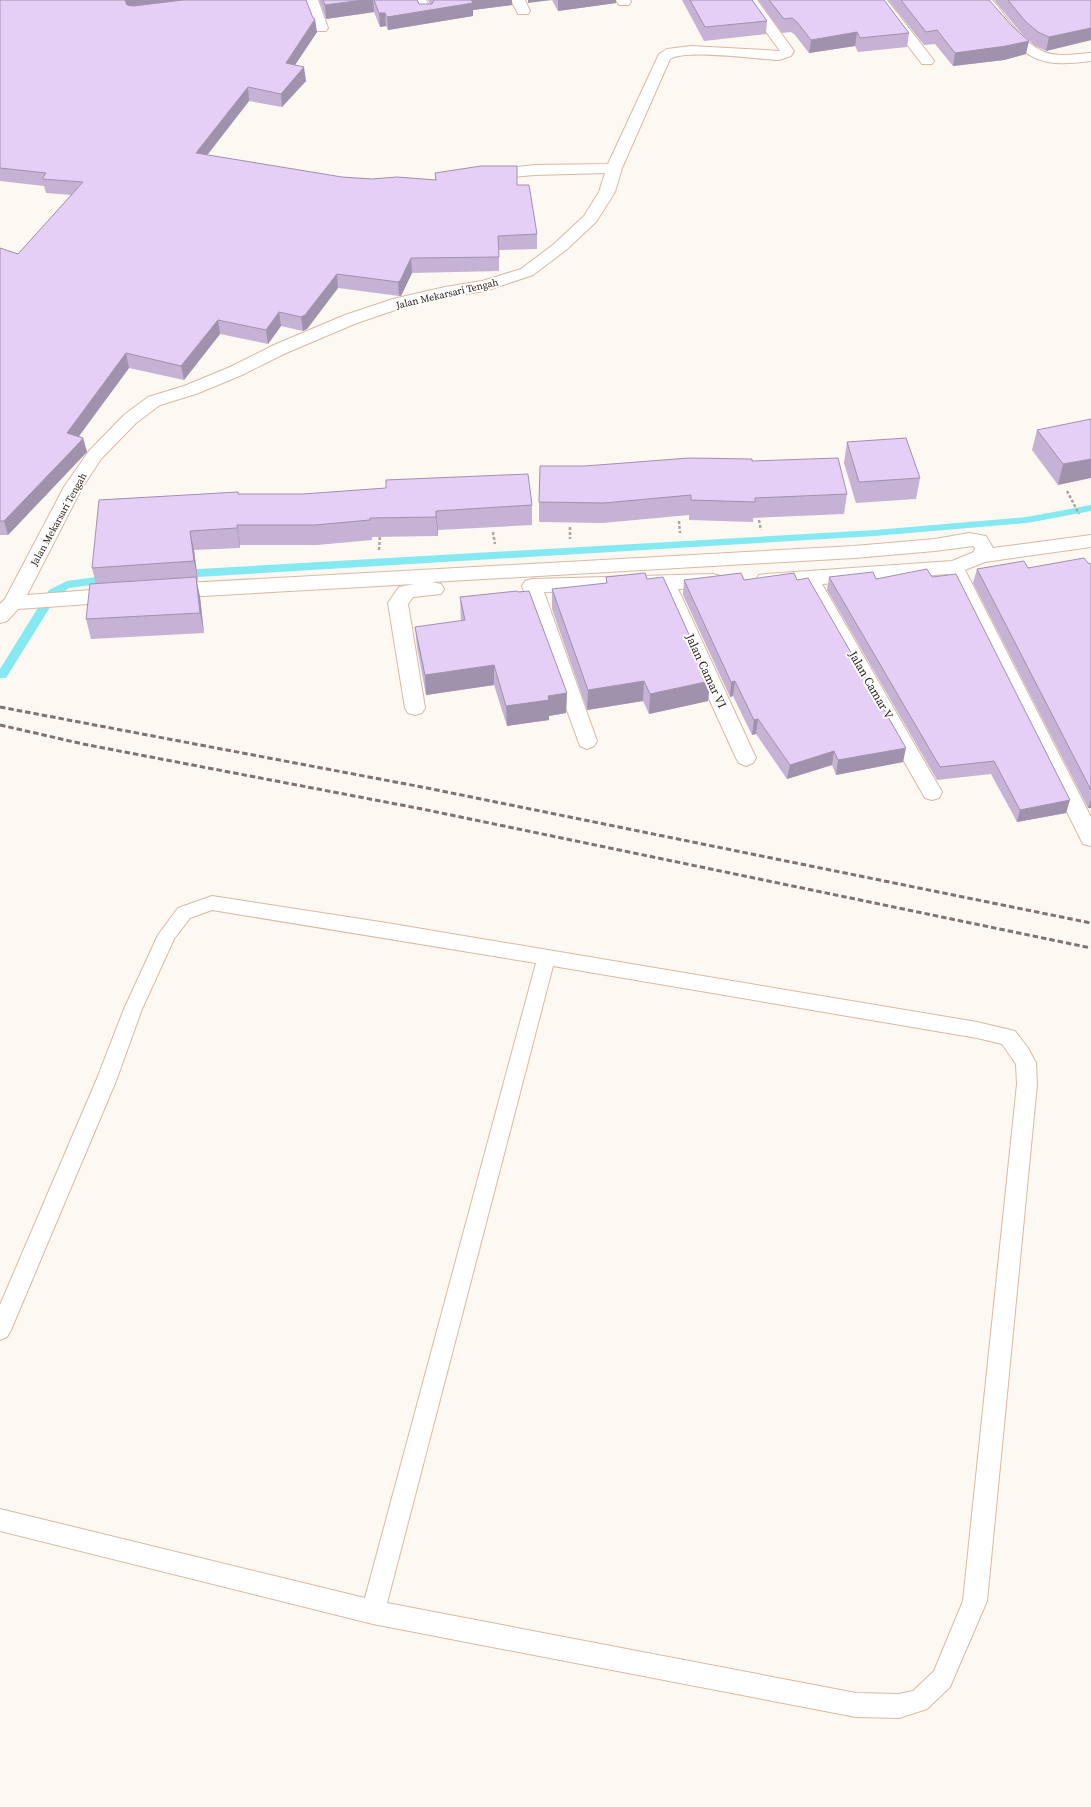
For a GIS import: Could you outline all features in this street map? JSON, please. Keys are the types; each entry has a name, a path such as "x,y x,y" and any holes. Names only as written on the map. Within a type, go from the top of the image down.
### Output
{"street":[{"path":"311,0 321,28"},
{"path":"419,0 426,14"},
{"name":"Jalan Mekarsari Tengah","path":"14,607 74,487 96,455 130,419 154,401 190,390 236,372 280,349 351,319 445,292 485,286 527,272 560,247 590,219 607,192 614,168 664,57 672,52 691,50 784,56 787,51 750,0"},
{"path":"880,0 926,61"},
{"path":"985,0 1028,49 1037,54 1051,58 1091,57"},
{"path":"472,175 535,170 614,168"},
{"path":"14,607 66,599 144,593 838,553 935,545 969,539 979,540 984,548 982,556"},
{"path":"415,708 398,603 406,592 418,589 810,578 954,567 982,556 1083,542 1084,560"},
{"path":"954,567 1091,838"},
{"name":"Jalan Camar V","path":"810,578 932,792"},
{"name":"Jalan Camar VI","path":"666,583 746,758"},
{"path":"532,586 587,741"}],"lane":[{"path":"0,1330 106,1081 133,1009 167,935 184,913 212,903 387,930 977,1030 1008,1037 1026,1063 1027,1084 975,1601 942,1679 919,1701 899,1706 856,1704 373,1612 0,1520"},
{"path":"373,1612 546,958"}],"path":[{"path":"1067,491 1082,520"},
{"path":"759,520 760,527"},
{"path":"679,521 680,527"},
{"path":"570,527 570,533"},
{"path":"493,532 495,540"},
{"path":"380,536 380,543"}],"building":[{"path":"0,0 125,0 127,5 133,6 183,0 306,0 313,18 315,19 286,63 304,67 281,94 248,87 196,153 342,177 372,179 397,177 436,180 435,173 481,166 517,166 517,185 529,185 537,234 498,236 499,257 411,258 400,281 398,282 337,274 305,315 301,317 279,312 266,330 218,320 181,366 126,353 67,433 83,438 81,441 4,521 0,521 0,248 18,254 83,182 42,179 46,173 0,168"},
{"path":"323,0 363,0 325,5"},
{"path":"374,0 417,0 419,4 432,4 434,0 471,0 473,3 387,17 385,13 379,13"},
{"path":"690,0 752,0 767,21 705,27"},
{"path":"769,0 884,0 909,33 860,38 857,32 811,40 792,18 784,19"},
{"path":"901,0 989,0 1012,26 1029,41 1006,46 955,53 937,30 926,32"},
{"path":"1008,0 1091,0 1091,28 1049,37 1038,32 1025,21"},
{"path":"1091,419 1091,459 1063,464 1037,430"},
{"path":"906,438 920,478 859,482 847,442"},
{"path":"689,458 752,459 752,461 838,458 847,494 755,498 755,502 691,500 691,495 604,503 539,502 540,466 585,466"},
{"path":"528,474 532,505 436,511 436,517 370,518 370,520 315,525 237,525 237,528 190,531 194,561 92,568 99,500 238,492 238,494 303,494 386,488 386,480"},
{"path":"1084,558 1091,564 1091,790 977,569 1024,561 1028,568"},
{"path":"927,569 932,577 956,574 1070,800 1020,810 994,761 940,767 829,577 873,572 876,579"},
{"path":"645,573 647,579 663,577 710,681 650,694 644,681 588,690 552,589 607,583 606,577"},
{"path":"741,573 744,580 794,573 797,580 808,578 906,748 838,760 834,751 790,765 758,719 754,720 735,681 731,682 684,580"},
{"path":"196,577 200,613 86,619 90,584"},
{"path":"529,591 567,693 548,696 549,700 506,706 494,665 425,675 415,627 465,620 460,597"}],"waterway":[{"path":"181,574 875,533 1027,520 1091,508"},
{"path":"2,675 53,593 67,585 111,579"}],"railway":[{"path":"0,707 427,788 1091,923"},
{"path":"0,725 83,744 422,809 1091,948"}]}
